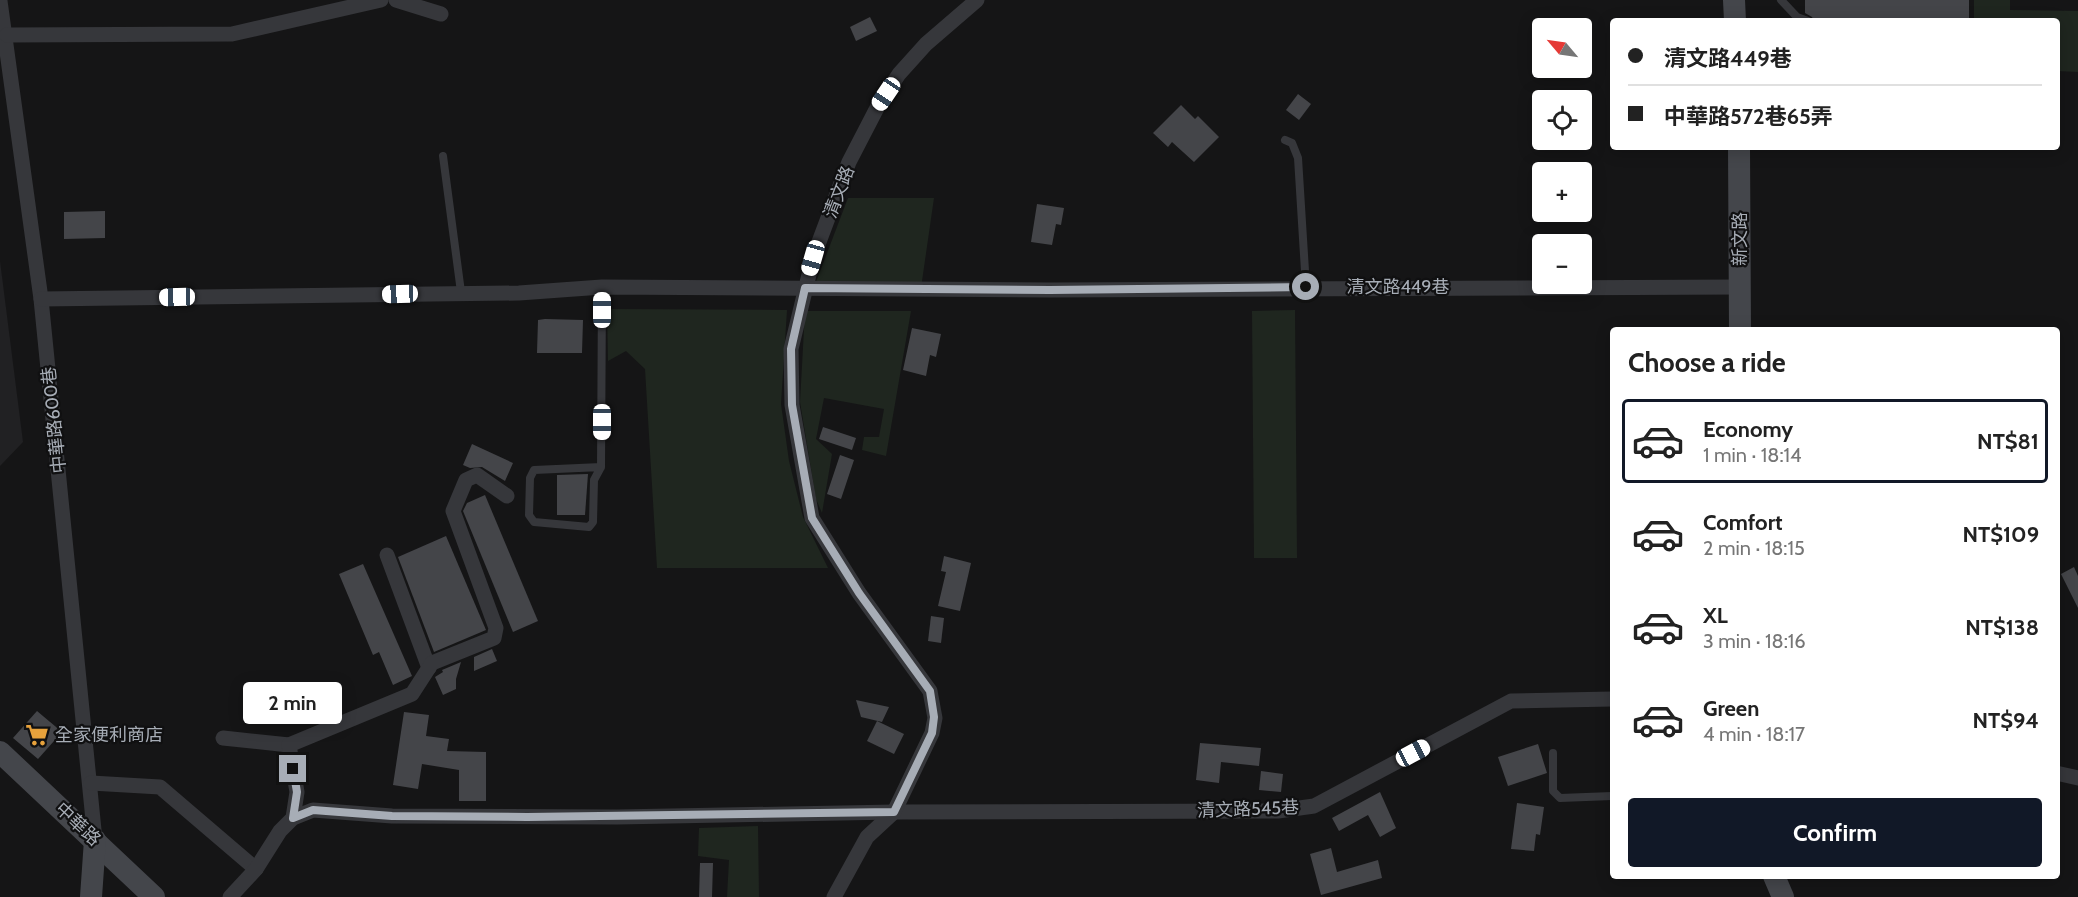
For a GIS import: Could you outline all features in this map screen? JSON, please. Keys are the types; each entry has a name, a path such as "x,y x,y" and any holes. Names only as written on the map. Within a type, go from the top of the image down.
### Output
{"street":[{"path":"7,35 232,34 381,0"},
{"path":"396,0 441,14"},
{"name":"清文路","path":"834,897 867,837 894,812 932,733 934,717 930,691 859,593 812,518 792,405 791,349 805,288 849,162 878,106 899,74 926,44 976,0"},
{"path":"1735,0 1735,18"},
{"name":"中華路600巷","path":"0,1 7,35 41,299 92,783 95,840"},
{"name":"新文路","path":"1739,150 1740,327"},
{"name":"清文路449巷","path":"41,299 519,293 602,287 1050,290 1306,287 1740,287"},
{"path":"223,738 290,745 412,694 429,668 440,658 494,638 496,628 453,511 466,480 477,475 507,496"},
{"path":"387,555 429,668"},
{"name":"清文路545巷","path":"293,818 313,810 392,816 522,817 894,812 1278,811 1314,806 1511,701 1610,699"},
{"path":"230,897 256,869 280,831 293,818 297,792 290,745"},
{"name":"中華路","path":"0,753 154,897"},
{"path":"2060,774 2078,778"},
{"path":"92,783 160,787 256,869"},
{"path":"91,897 95,840"},
{"path":"1775,879 1783,897"}],"lane":[{"path":"1781,0 1800,18"},
{"path":"1285,140 1292,143 1298,158 1306,287"},
{"path":"443,156 461,292"},
{"path":"601,467 534,470 530,478 529,515 534,522 589,527 593,522 594,480 601,467 602,287"},
{"path":"1553,753 1553,791 1560,798 1610,796"}],"shaded area":[{"path":"1974,0 2010,0 2010,10 2078,11 2078,72 2060,71 2060,18 1974,18"},
{"path":"848,198 934,198 920,295 811,295"},
{"path":"0,261 23,442 0,466"},
{"path":"607,309 787,310 781,404 789,461 803,517 828,568 657,568 645,369 626,351 608,361"},
{"path":"1295,310 1297,558 1254,558 1252,311"},
{"path":"805,311 911,311 886,456 862,450 864,437 879,437 884,409 824,398 816,439 832,454 822,513 816,499 800,402"},
{"path":"758,826 759,897 727,897 729,860 698,856 699,828"}],"building":[{"path":"1805,0 1969,0 1969,18 1812,18 1805,13"},
{"path":"870,17 877,31 856,41 850,27"},
{"path":"1298,94 1311,104 1299,120 1286,110"},
{"path":"1181,105 1195,119 1198,116 1219,137 1194,162 1172,142 1168,147 1153,133"},
{"path":"1037,204 1064,208 1061,225 1056,224 1052,245 1031,242"},
{"path":"105,211 105,238 64,239 64,212"},
{"path":"538,320 583,320 582,353 537,353"},
{"path":"912,328 941,334 936,357 930,355 926,376 903,370"},
{"path":"823,427 856,438 852,450 819,439"},
{"path":"472,444 513,463 505,481 482,467 470,468 463,465"},
{"path":"840,455 854,460 841,499 827,494"},
{"path":"588,474 585,515 557,515 557,475"},
{"path":"485,495 538,621 513,632 463,511 467,503"},
{"path":"446,536 486,630 434,652 398,557"},
{"path":"944,556 971,563 960,611 938,606 946,572 941,571"},
{"path":"363,564 412,676 393,685 379,652 373,655 339,574"},
{"path":"2074,567 2078,576 2078,608 2061,574"},
{"path":"931,616 944,618 941,643 928,641"},
{"path":"492,649 497,661 474,671 474,657"},
{"path":"461,662 456,679 456,689 443,695 435,677 443,672 442,670"},
{"path":"856,700 889,707 882,722 861,717"},
{"name":"全家便利商店","path":"37,711 62,732 38,759 13,738"},
{"path":"404,712 429,715 426,736 449,739 447,751 486,752 486,801 459,801 459,770 422,764 418,789 393,785"},
{"path":"877,721 904,734 894,754 867,741"},
{"path":"1200,743 1261,748 1259,766 1221,762 1219,783 1196,780"},
{"path":"1538,744 1547,773 1508,786 1498,757"},
{"path":"1261,771 1283,774 1281,792 1259,790"},
{"path":"1380,792 1396,828 1380,837 1368,815 1339,831 1332,818"},
{"path":"1517,803 1544,807 1540,835 1536,834 1534,851 1511,849"},
{"path":"1331,848 1337,872 1378,860 1382,878 1321,895 1310,854"},
{"path":"700,863 713,863 712,897 699,897"}],"place":[{"name":"全家便利商店","path":"37,735"}],"route":[{"path":"293,769 297,792 293,818 313,810 392,816 527,817 894,812 932,733 934,717 930,691 831,552 812,518 792,405 791,349 805,288 1050,290 1306,287"}]}
